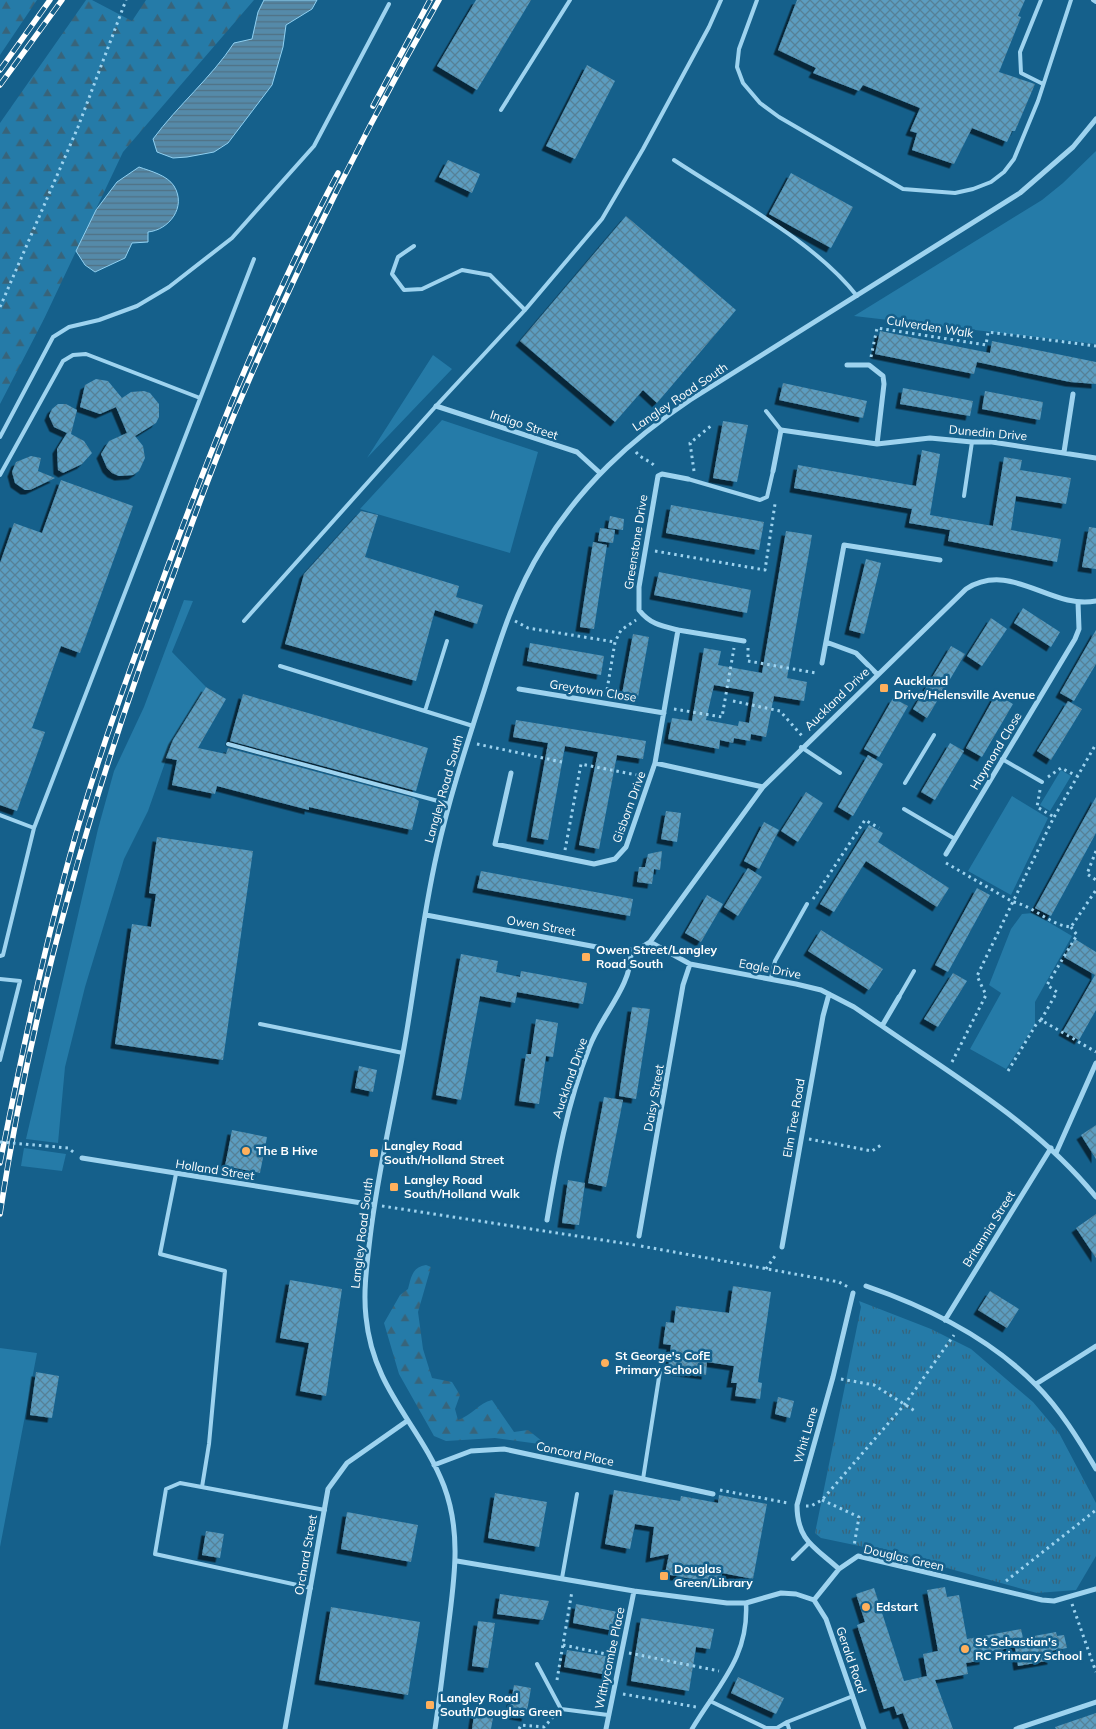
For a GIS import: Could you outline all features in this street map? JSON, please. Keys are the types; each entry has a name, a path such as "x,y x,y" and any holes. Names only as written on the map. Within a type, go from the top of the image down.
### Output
{"street":[{"name":"Langley Road South","path":"435,1729 457,1561 450,1505 434,1465 381,1375 368,1332 365,1298 366,1278 374,1205 403,1053 436,858 449,804 508,618 541,550 575,502 600,473 631,444 690,400 1020,193 1073,147 1096,119"},
{"path":"847,365 869,365 883,376 884,384 877,444"},
{"path":"1064,452 1073,394"},
{"name":"Indigo Street","path":"436,406 577,452 600,473"},
{"path":"773,471 781,430"},
{"name":"Dunedin Drive","path":"781,430 877,444 930,438 992,442 1096,458"},
{"path":"660,475 688,479"},
{"name":"Greenstone Drive","path":"643,615 638,610 637,602 655,484 660,475"},
{"path":"822,663 844,545 940,560"},
{"name":"Auckland Drive","path":"650,942 763,786 801,747 966,589 982,581 1006,580 1078,602 1096,602"},
{"name":"Haymond Close","path":"946,854 1075,639 1079,629 1078,602"},
{"path":"643,615 652,623 678,630 744,641"},
{"path":"655,763 678,630"},
{"path":"826,642 856,653 877,674"},
{"name":"Greytown Close","path":"519,689 605,703 665,710"},
{"name":"Gisborn Drive","path":"512,773 496,844 594,864 616,859 626,848 655,763 763,786"},
{"name":"Owen Street","path":"426,915 631,951"},
{"path":"631,951 642,948 650,942"},
{"name":"Eagle Drive","path":"650,942 690,964 771,978 813,988 829,994 882,1026 1028,1128 1078,1174 1096,1197"},
{"name":"Auckland Drive","path":"548,1220 566,1118 589,1046 629,973 631,951"},
{"name":"Daisy Street","path":"640,1236 684,985 690,964"},
{"name":"Elm Tree Road","path":"782,1247 823,1016 829,994"},
{"path":"882,1026 899,997"},
{"path":"1056,1153 1096,1064"},
{"name":"Britannia Street","path":"944,1320 1051,1148"},
{"name":"Holland Street","path":"82,1158 374,1205"},
{"path":"866,1286 908,1301 959,1328 995,1350 1036,1384 1063,1418 1096,1469"},
{"name":"Whit Lane","path":"839,1568 809,1543 797,1521 797,1505 833,1377 853,1293"},
{"path":"1036,1384 1096,1346"},
{"name":"Orchard Street","path":"285,1729 328,1489 347,1463 407,1422"},
{"name":"Concord Place","path":"434,1465 471,1451 504,1449 713,1494"},
{"name":"Douglas Green","path":"814,1600 839,1568 858,1556 996,1590 1048,1600 1070,1597 1096,1589"},
{"path":"457,1561 634,1591 727,1603 746,1603 782,1593 796,1594 814,1600"},
{"name":"Withycombe Place","path":"606,1729 634,1591"},
{"name":"Gerald Road","path":"814,1600 826,1619 864,1729"},
{"path":"692,1729 740,1654 747,1621 746,1603"},
{"path":"1016,1729 1096,1702"}],"lane":[{"path":"501,110 570,0"},
{"path":"244,621 436,406 525,310 602,219 710,27 721,0"},
{"path":"757,0 739,49 736,67 743,83 760,103 779,118 903,189 955,193 991,182 1004,172 1014,159 1044,84 1071,0"},
{"path":"1041,0 1019,58 1021,72 1044,84"},
{"path":"0,437 53,338 69,327 99,320 137,306 169,287 232,238 314,146 389,4"},
{"path":"674,160 808,248 839,273 857,296"},
{"path":"414,246 398,257 392,274 404,290 422,289 462,270 490,275 525,310"},
{"path":"0,956 3,955 34,828 254,259"},
{"path":"0,475 63,361 73,355 86,354 200,398"},
{"path":"766,411 781,430"},
{"path":"964,496 972,442"},
{"path":"688,479 760,500 767,497 773,471"},
{"path":"425,711 447,641"},
{"path":"280,666 473,726"},
{"path":"905,783 934,735"},
{"path":"228,744 449,804"},
{"path":"801,747 840,773"},
{"path":"1002,758 1042,782"},
{"path":"904,809 955,839"},
{"path":"0,815 34,828"},
{"path":"771,978 775,961 807,904"},
{"path":"899,997 914,971"},
{"path":"0,979 20,981 0,1060"},
{"path":"260,1024 403,1053"},
{"path":"176,1174 160,1254 225,1271 210,1444 202,1487"},
{"path":"643,1479 660,1371"},
{"path":"310,1588 155,1554 166,1489 180,1483 324,1510"},
{"path":"562,1578 577,1494"},
{"path":"793,1559 809,1543"},
{"path":"537,1664 561,1709 608,1715"},
{"path":"710,1701 766,1728 777,1728 787,1722 853,1696"},
{"path":"787,1722 789,1729"}],"path":[{"path":"0,308 78,128 126,0"},
{"name":"Culverden Walk","path":"869,365 877,328 986,345 988,332 1096,346"},
{"path":"696,482 690,444 712,425"},
{"path":"631,444 641,459 654,464 660,475"},
{"path":"644,549 764,570 775,504"},
{"path":"605,703 615,642 621,630 643,615"},
{"path":"508,618 528,628 615,642"},
{"path":"665,710 722,717 735,640"},
{"path":"744,641 749,652 748,661 816,673 822,663"},
{"path":"733,701 780,711 807,742"},
{"path":"468,742 562,762"},
{"path":"948,1071 986,995 977,976 1054,817 1095,746"},
{"path":"564,858 581,764 650,777"},
{"path":"1054,817 1037,807 1042,782 1062,768 1077,776"},
{"path":"807,904 816,896 865,820 879,828"},
{"path":"1096,851 1087,874 1096,880"},
{"path":"946,854 942,861 1013,902 1025,904 1060,926 1071,927 1077,934 1047,985 1057,992 1042,1020 1037,1023 1008,1071"},
{"path":"1071,927 1096,890"},
{"path":"1042,1020 1096,1052"},
{"path":"801,1137 872,1151 881,1145"},
{"path":"0,1142 68,1148 82,1158"},
{"path":"374,1205 394,1206 546,1230 839,1282 853,1293"},
{"path":"766,1269 782,1247"},
{"path":"713,1494 718,1490 811,1506 822,1500 905,1404 959,1328"},
{"path":"833,1377 874,1385 915,1411"},
{"path":"822,1500 859,1516 854,1546"},
{"path":"996,1590 1096,1510"},
{"path":"549,1687 556,1683 574,1580"},
{"path":"1070,1597 1096,1672"},
{"path":"563,1646 715,1669 726,1675"},
{"path":"613,1692 694,1706 702,1711"},
{"path":"519,1729 521,1725 544,1727 561,1709"}],"green space":[{"path":"0,0 37,0 0,55"},
{"path":"86,0 92,0 132,21 146,0 254,0 123,152 44,319 0,404 0,123"},
{"path":"1096,151 1096,344 854,316 1042,200 1063,183"},
{"path":"433,355 452,369 367,458"},
{"path":"442,420 538,452 510,553 360,509"},
{"path":"184,600 193,601 172,652 206,687 173,740 148,811 124,859 85,987 65,1067 58,1143 26,1139 98,829 114,771 144,707"},
{"path":"1061,770 1071,776 1050,811 1040,805"},
{"path":"1012,796 1048,818 1011,895 968,871"},
{"path":"1033,913 1072,936 1035,1002 1035,1025 1006,1069 970,1049 1001,993 989,985 1011,929 1022,914"},
{"path":"24,1148 66,1154 62,1171 21,1166"},
{"path":"421,1266 431,1267 418,1312 423,1349 432,1378 452,1382 460,1395 455,1409 458,1420 492,1400 514,1432 528,1430 547,1445 495,1438 446,1441 434,1436 399,1374 384,1323 400,1295 408,1289 411,1277 415,1271"},
{"path":"859,1301 931,1329 971,1349 1033,1402 1059,1433 1096,1503 1096,1556 1076,1590 1037,1593 893,1553 821,1538 815,1533 861,1307"},
{"path":"0,1348 37,1353 0,1547"}],"shaded area":[{"path":"264,0 317,0 312,9 286,25 283,47 272,85 228,143 214,152 173,158 157,152 153,139 163,127 215,68 234,43 252,39 258,12"},
{"path":"139,167 158,174 171,182 177,194 177,209 174,216 163,227 148,232 148,242 132,243 125,258 95,272 85,265 76,251 96,210 117,182"}],"building":[{"path":"476,0 531,0 477,90 437,66"},
{"path":"797,0 1025,0 1018,16 1021,17 999,72 1035,84 1015,131 1012,131 1007,142 972,128 954,164 912,150 917,133 910,131 920,108 863,85 859,91 813,73 816,68 778,50"},
{"path":"587,65 615,81 575,159 546,146"},
{"path":"448,160 480,174 472,193 439,177"},
{"path":"791,173 853,207 831,248 769,214"},
{"path":"626,216 736,310 657,403 643,390 615,422 520,341"},
{"path":"880,331 990,353 992,341 1096,362 1096,384 1070,382 977,362 974,374 875,354"},
{"path":"96,379 108,381 122,398 131,392 144,391 150,393 159,404 159,417 156,423 135,436 143,446 145,458 139,471 133,475 119,476 112,473 107,468 101,454 109,441 127,433 116,407 100,414 80,407 85,385"},
{"path":"783,383 867,401 863,418 779,400"},
{"path":"903,388 973,401 970,416 900,404"},
{"path":"985,391 1043,402 1040,420 982,409"},
{"path":"58,404 66,404 77,410 71,434 84,441 92,453 82,464 63,473 58,470 57,449 67,433 54,427 49,416 52,409"},
{"path":"723,421 748,425 737,482 713,478"},
{"path":"922,450 940,454 930,515 993,526 1004,457 1022,460 1020,470 1071,478 1066,504 1016,496 1011,530 1061,539 1057,562 948,541 950,530 909,523 912,509 794,488 798,465 916,486"},
{"path":"31,456 41,458 38,471 55,478 30,490 25,490 15,483 12,472 16,462"},
{"path":"61,480 133,506 80,653 61,646 32,728 45,732 17,811 0,805 0,563 14,523 42,533"},
{"path":"671,505 764,522 759,550 666,533"},
{"path":"361,511 378,515 365,557 459,586 456,597 483,605 477,624 435,610 416,681 285,644 304,574"},
{"path":"610,516 624,519 623,530 608,528"},
{"path":"1089,527 1096,528 1096,569 1082,567"},
{"path":"600,528 615,530 613,543 598,541"},
{"path":"786,531 812,535 787,678 807,682 804,701 774,696 766,737 751,734 750,741 734,738 733,743 720,740 719,749 668,739 672,718 692,721 704,648 721,651 718,665 762,673","holes":["714,685 754,692 749,723 739,721 738,726 706,720"]},
{"path":"593,542 607,545 594,629 580,627"},
{"path":"866,559 881,563 864,634 849,630"},
{"path":"659,572 751,590 747,613 654,595"},
{"path":"1023,608 1060,632 1051,647 1014,623"},
{"path":"991,618 1007,629 982,666 967,656"},
{"path":"1096,630 1096,664 1074,701 1060,693"},
{"path":"633,634 649,637 638,697 622,694"},
{"path":"530,643 604,656 601,675 527,661"},
{"path":"951,646 965,654 927,718 913,709"},
{"path":"206,687 226,699 198,748 226,754 228,748 414,798 419,801 412,830 309,807 309,810 217,786 215,794 172,785 177,760 166,758 173,740"},
{"path":"243,694 428,748 416,791 230,741"},
{"path":"996,694 1013,704 982,757 966,748"},
{"path":"893,698 908,706 879,757 864,749"},
{"path":"1068,701 1082,709 1051,760 1037,751"},
{"path":"516,720 646,741 643,759 617,755 599,849 579,845 598,752 565,746 548,840 531,837 548,743 513,737"},
{"path":"950,743 964,751 935,800 921,792"},
{"path":"868,755 883,764 853,816 838,807"},
{"path":"806,792 823,803 798,842 781,831"},
{"path":"1096,797 1096,833 1051,916 1035,908"},
{"path":"666,811 681,813 677,842 661,839"},
{"path":"764,822 779,830 759,869 744,861"},
{"path":"869,825 883,833 878,842 949,888 937,907 866,861 834,912 820,904"},
{"path":"157,837 253,851 223,1060 115,1044 132,924 151,927 156,894 149,893"},
{"path":"662,851 660,870 654,869 652,884 637,882 639,867 645,867 648,854"},
{"path":"748,868 762,877 738,916 724,907"},
{"path":"481,871 633,899 630,916 477,888"},
{"path":"977,888 990,895 948,972 935,965"},
{"path":"707,895 723,904 701,942 685,933"},
{"path":"821,930 883,969 869,990 808,951"},
{"path":"1075,939 1096,952 1096,1010 1079,1040 1063,1031 1095,975 1064,957"},
{"path":"461,954 498,961 496,972 520,977 521,971 587,983 583,1004 517,992 515,1003 480,996 461,1100 436,1095"},
{"path":"953,973 967,981 938,1027 924,1019"},
{"path":"632,1007 650,1009 636,1099 619,1096"},
{"path":"536,1019 558,1023 553,1057 546,1056 539,1104 519,1101 526,1054 531,1054"},
{"path":"359,1066 377,1070 373,1092 355,1088"},
{"path":"604,1097 623,1100 606,1187 588,1183"},
{"path":"1096,1125 1096,1159 1081,1135"},
{"name":"The B Hive","path":"232,1130 267,1137 260,1173 225,1166"},
{"path":"568,1180 585,1183 579,1225 562,1223"},
{"path":"1096,1214 1096,1258 1076,1228"},
{"path":"290,1280 342,1289 326,1396 300,1391 309,1343 280,1338"},
{"path":"733,1286 771,1292 758,1382 762,1383 760,1399 735,1396 737,1383 731,1383 734,1366 707,1362 706,1375 668,1370 671,1345 663,1344 666,1322 674,1323 676,1306 729,1313"},
{"path":"990,1291 1019,1309 1007,1328 978,1310"},
{"path":"36,1372 59,1376 52,1418 30,1415"},
{"path":"778,1397 794,1401 790,1418 775,1414"},
{"path":"614,1490 680,1501 681,1496 718,1503 719,1495 767,1504 753,1579 722,1573 720,1584 665,1574 669,1554 650,1558 654,1527 635,1524 630,1549 605,1544"},
{"path":"495,1493 547,1502 539,1547 488,1538"},
{"path":"347,1512 418,1525 411,1562 341,1549"},
{"path":"206,1531 224,1534 220,1558 202,1555"},
{"path":"945,1587 947,1597 959,1595 967,1639 1021,1629 1023,1638 1056,1632 1057,1636 1064,1635 1067,1648 1050,1651 1052,1660 1018,1666 1015,1647 983,1653 984,1660 966,1663 968,1674 935,1680 953,1729 909,1729 903,1713 897,1715 894,1706 884,1709 857,1625 865,1622 856,1594 874,1588 904,1681 927,1676 923,1654 938,1651 927,1590"},
{"path":"500,1594 549,1601 543,1620 497,1614"},
{"path":"576,1604 618,1612 615,1631 573,1623"},
{"path":"331,1607 420,1622 408,1695 319,1680"},
{"path":"641,1618 714,1629 710,1649 696,1647 689,1691 631,1681"},
{"path":"478,1621 495,1623 488,1668 472,1666"},
{"path":"567,1650 611,1657 608,1675 564,1667"},
{"path":"738,1677 784,1698 776,1714 731,1693"},
{"path":"514,1685 531,1688 526,1717 509,1714"},
{"path":"475,1709 494,1712 491,1729 472,1729"},
{"path":"1096,1713 1096,1729 1056,1729 1055,1727"}],"railway":[{"path":"0,70 50,0"},
{"path":"0,85 62,0"},
{"path":"373,106 430,0"},
{"path":"0,1214 30,1050 49,969 93,809 145,651 218,454 257,362 305,257 356,153 439,0"},
{"path":"0,1163 54,916 86,799 109,730 170,560 227,412 291,267 338,173"}],"place":[{"name":"Auckland Drive/Helensville Avenue","path":"884,688"},
{"name":"Owen Street/Langley Road South","path":"586,957"},
{"name":"The B Hive","path":"246,1151"},
{"name":"Langley Road South/Holland Street","path":"374,1153"},
{"name":"Langley Road South/Holland Walk","path":"394,1187"},
{"name":"St George's CofE Primary School","path":"605,1363"},
{"name":"Douglas Green/Library","path":"664,1576"},
{"name":"Edstart","path":"866,1607"},
{"name":"St Sebastian's RC Primary School","path":"965,1649"},
{"name":"Langley Road South/Douglas Green","path":"430,1705"}]}
